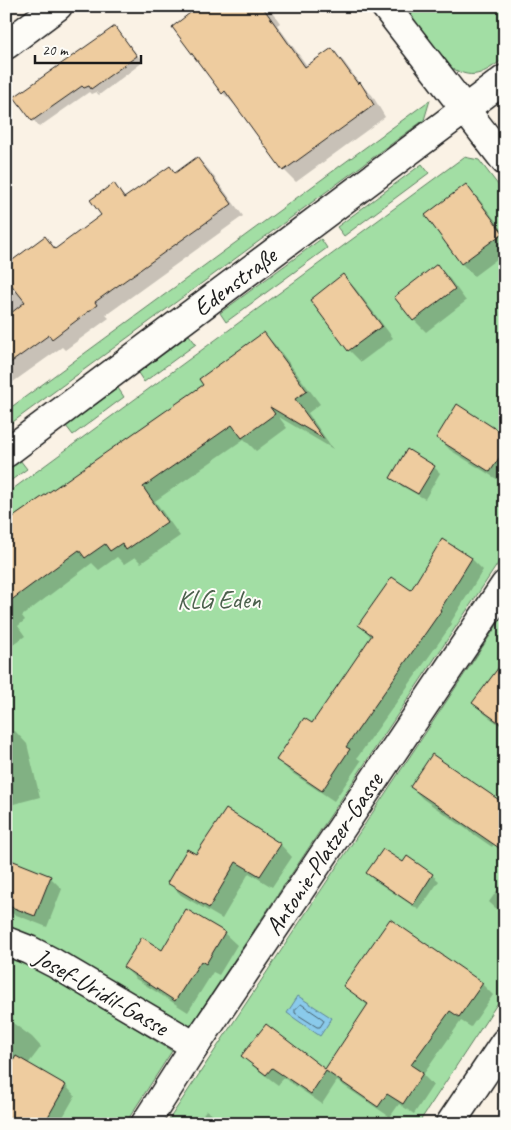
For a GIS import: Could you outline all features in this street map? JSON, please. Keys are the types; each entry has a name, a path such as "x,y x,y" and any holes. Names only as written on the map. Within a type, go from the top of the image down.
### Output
{"street":[{"path":"6,46 58,6"},
{"path":"385,6 505,161"},
{"name":"Edenstraße","path":"6,454 505,79"},
{"name":"Antonie-Platzer-Gasse","path":"146,1124 195,1046 505,585"},
{"name":"Josef-Uridil-Gasse","path":"6,941 54,963 195,1046"},
{"path":"450,1124 505,1042"}],"green space":[{"path":"404,6 505,6 505,58 477,74 456,70 447,65"},
{"path":"430,100 424,120 6,427 6,411"},
{"name":"KLG Eden","path":"464,157 479,160 505,194 505,553 189,1028 6,928 6,494"},
{"path":"422,164 429,173 344,236 337,227"},
{"path":"321,239 327,248 226,322 220,313"},
{"path":"189,335 196,344 144,382 138,373"},
{"path":"118,388 124,397 73,435 66,426"},
{"path":"20,460 27,469 6,484 6,471"},
{"path":"505,613 505,992 418,1124 166,1124"},
{"path":"6,957 43,971 172,1051 125,1124 6,1124"}],"water":[{"path":"298,996 332,1018 320,1036 287,1013"}],"building":[{"path":"199,6 262,6 305,67 332,48 358,84 360,82 374,105 283,171 225,91 222,94 172,27"},
{"path":"115,26 137,56 91,89 89,86 84,88 82,86 32,121 14,97"},
{"path":"197,157 232,204 95,302 97,305 52,339 49,335 6,366 6,317 25,302 6,278 6,265 45,236 55,249 101,215 90,200 114,183 124,198 170,166 175,173"},
{"path":"466,184 503,233 461,264 425,215"},
{"path":"437,264 455,289 413,321 394,297"},
{"path":"343,274 382,326 348,351 310,300"},
{"path":"264,332 307,391 295,399 324,439 270,407 275,414 242,438 232,425 143,487 167,522 126,550 122,543 110,551 105,544 85,558 79,550 6,604 6,522 203,385 199,379"},
{"path":"457,404 505,435 505,449 490,472 436,438"},
{"path":"407,449 435,466 418,494 390,478"},
{"path":"442,539 472,558 441,611 346,747 350,749 322,791 276,760 304,718 312,723 372,635 358,625 392,577 411,590"},
{"path":"505,659 505,727 472,703"},
{"path":"432,754 505,804 505,852 410,787"},
{"path":"226,809 281,844 260,876 236,862 209,908 167,883 187,849 196,854"},
{"path":"383,849 403,862 407,856 433,874 413,905 366,873"},
{"path":"6,858 51,876 35,916 6,905"},
{"path":"186,909 225,932 206,964 201,961 175,1001 123,967 142,937 162,950"},
{"path":"390,919 483,983 459,1017 450,1011 411,1065 423,1073 403,1104 387,1094 378,1107 326,1071 311,1094 272,1068 266,1075 241,1056 266,1024 325,1069 368,1004 343,986"},
{"path":"16,1056 66,1085 44,1124 20,1124 6,1116 6,1073"}]}
